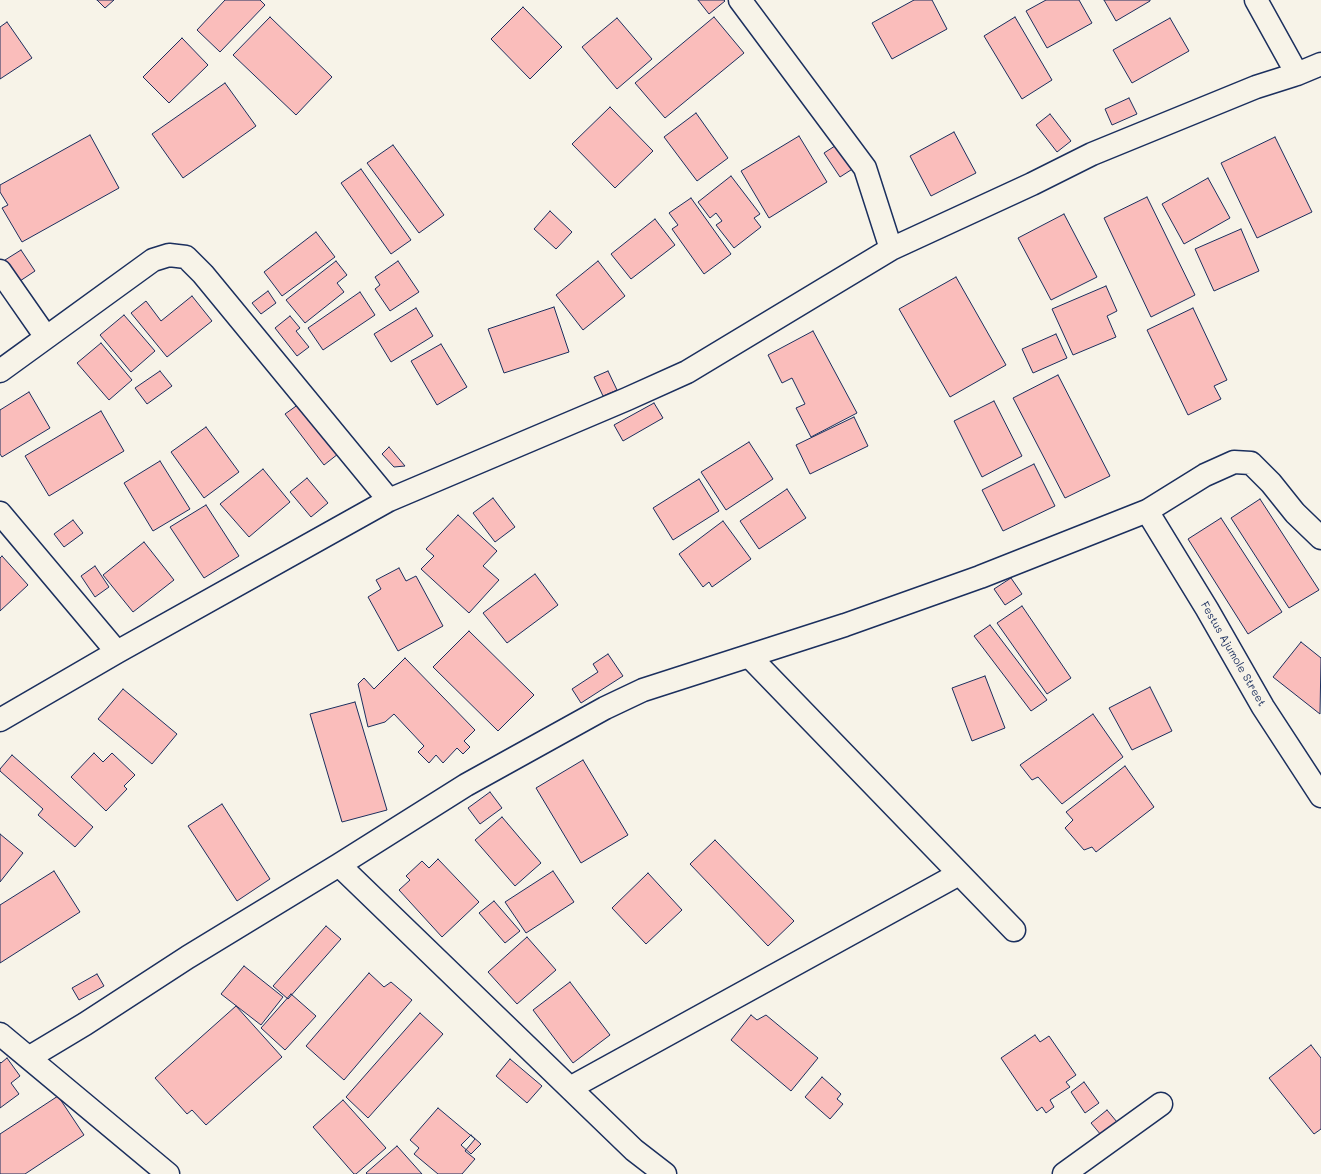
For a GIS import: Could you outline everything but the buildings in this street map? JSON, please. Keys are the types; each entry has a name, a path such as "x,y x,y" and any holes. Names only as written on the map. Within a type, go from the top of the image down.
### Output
{"street":[{"path":"740,0 865,168 891,249"},
{"path":"1256,0 1297,74"},
{"path":"0,720 117,652 390,500 687,372 891,249 1032,184 1092,154 1256,87 1297,74 1321,64"},
{"path":"0,371 153,260 169,255 186,258 203,274 390,500"},
{"path":"0,271 46,337"},
{"path":"30,1057 85,1024 188,957 339,865 466,785 605,708 643,690 846,625 965,582 1146,511 1205,475 1234,462 1251,463 1271,483 1295,513 1321,538"},
{"name":"Festus Ajumole Street","path":"1146,511 1203,603 1263,706 1321,796"},
{"path":"0,513 117,652"},
{"path":"749,656 1014,930"},
{"path":"339,865 634,1150 665,1174"},
{"path":"570,1088 959,874"},
{"path":"0,1034 30,1057 168,1174"},
{"path":"1064,1174 1161,1104"}]}
